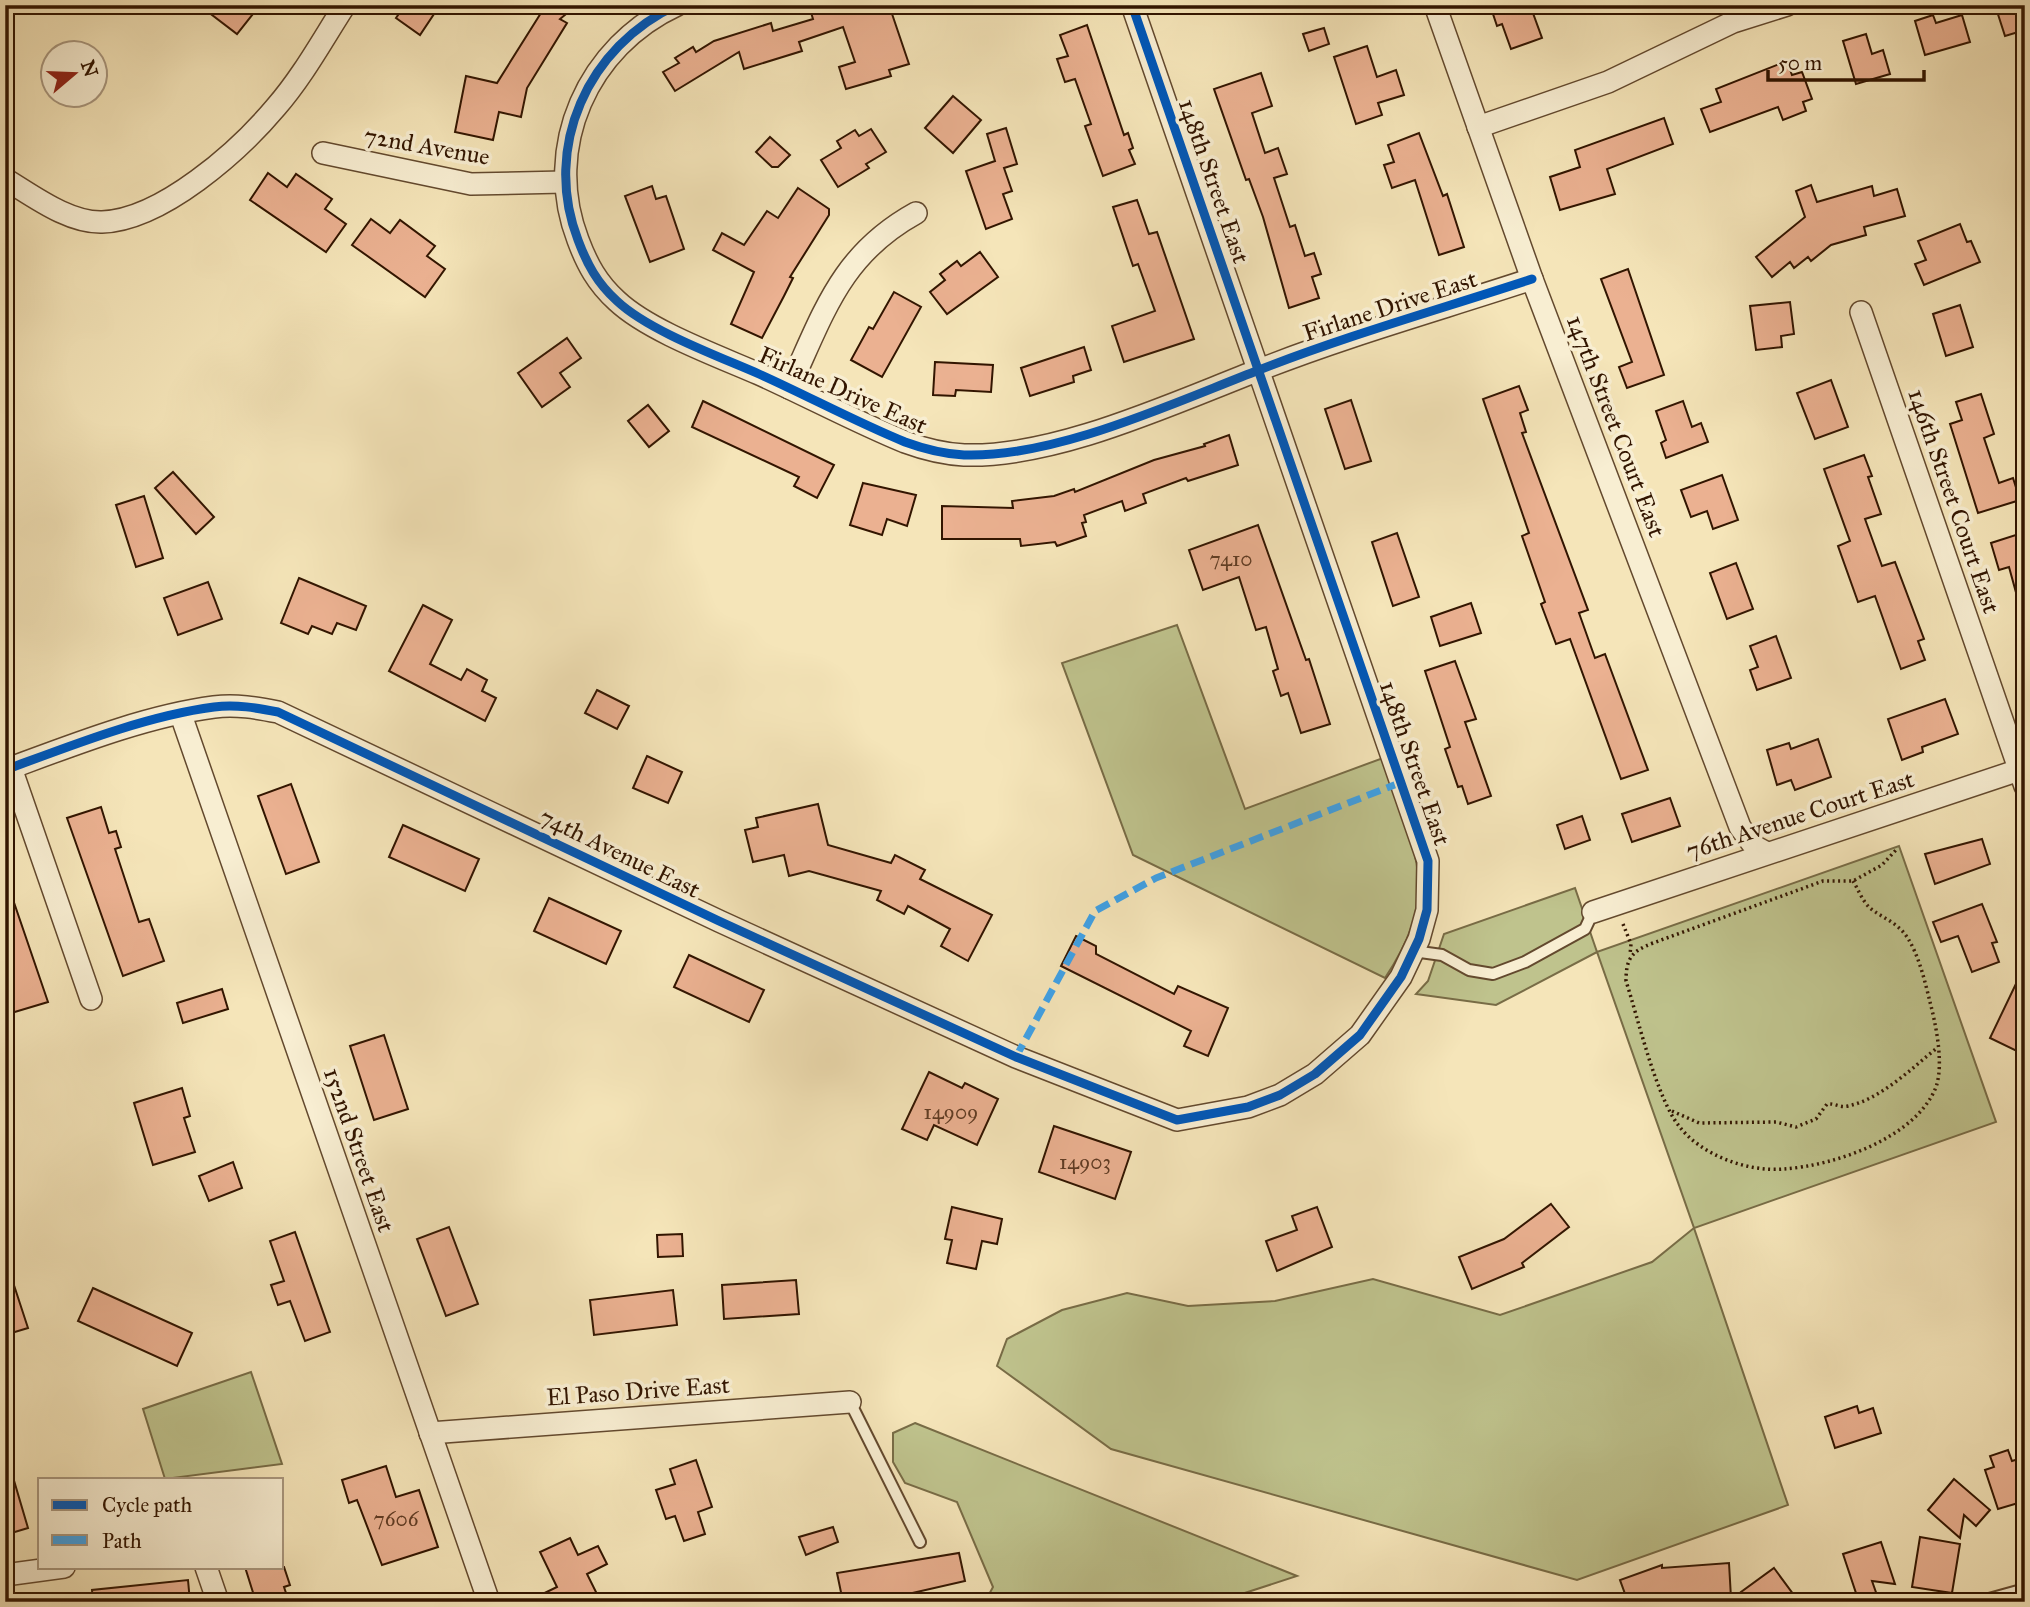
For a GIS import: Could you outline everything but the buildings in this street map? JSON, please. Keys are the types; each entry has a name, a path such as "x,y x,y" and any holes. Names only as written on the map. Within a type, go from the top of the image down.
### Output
{"street":[{"path":"5,179 65,212 100,222 129,217 147,210 173,196 215,166 262,123 291,88 345,5"},
{"name":"Firlane Drive East","path":"677,5 649,20 627,37 589,83 573,121 564,182 567,209 588,265 618,303 680,338 906,442 959,455 994,455 1085,433 1254,372 1532,279"},
{"name":"148th Street East","path":"1132,5 1254,372 1428,861 1427,910 1413,951 1375,1018 1339,1055 1280,1095 1248,1107 1209,1116"},
{"name":"147th Street Court East","path":"1435,5 1532,279 1740,827 1754,846 1767,853"},
{"path":"1478,127 1608,82 1734,22 1787,5"},
{"name":"72nd Avenue","path":"323,153 471,184 564,182"},
{"path":"789,388 836,288 851,265 870,244 916,213"},
{"name":"146th Street Court East","path":"1861,312 2023,775"},
{"name":"74th Avenue East","path":"8,769 125,729 214,707 245,706 278,712 334,736 719,922 1016,1057 1177,1120 1209,1116"},
{"name":"152nd Street East","path":"181,715 489,1602"},
{"path":"8,769 91,999"},
{"name":"76th Avenue Court East","path":"1593,912 1767,853 2023,775"},
{"name":"El Paso Drive East","path":"430,1433 850,1402"},
{"path":"5,1576 57,1568"},
{"path":"206,1568 218,1602"}],"lane":[{"path":"1413,951 1442,955 1469,970 1493,974 1525,962 1585,929 1593,912"},
{"path":"850,1402 920,1542"},
{"path":"1978,1602 2025,1589"}],"path":[{"path":"1630,956 1653,943 1823,881 1853,881 1882,865 1896,850"},
{"path":"1615,904 1631,944 1626,965 1626,981 1670,1110 1687,1135 1720,1157 1748,1166 1782,1170 1857,1152 1903,1128 1921,1110 1936,1087 1937,1048 1931,1005 1907,937 1885,915 1871,909 1853,881"},
{"path":"1670,1110 1699,1122 1776,1122 1803,1126 1816,1119 1827,1104 1849,1106 1871,1095 1913,1069 1937,1048"}],"green space":[{"path":"1177,625 1245,809 1383,758 1412,844 1418,894 1414,919 1403,947 1385,978 1133,855 1062,663"},
{"path":"1899,846 1996,1122 1694,1228 1597,952"},
{"path":"1575,888 1597,952 1496,1005 1416,994 1428,981 1444,934"},
{"path":"1694,1228 1788,1505 1577,1580 1111,1449 997,1366 1007,1339 1062,1310 1127,1293 1188,1306 1275,1301 1373,1279 1500,1315 1652,1262"},
{"path":"251,1372 282,1464 165,1478 143,1409"},
{"path":"915,1423 1297,1576 1217,1602 985,1602 993,1587 957,1502 905,1483 893,1462 893,1433"}],"marked path":[{"path":"1016,1057 1095,911 1156,878 1402,782"}],"cycle path":[{"path":"677,5 646,23 619,46 597,73 581,103 570,136 566,170 568,205 578,240 589,265 610,294 647,323 912,445 964,455 1000,454 1075,438 1152,412 1326,345 1532,279"},
{"path":"5,770 108,733 188,711 230,706 278,712 719,921 1016,1057 1177,1120 1248,1107 1280,1095 1315,1074 1360,1035 1401,977 1419,939 1427,910 1428,861 1132,5"}]}
